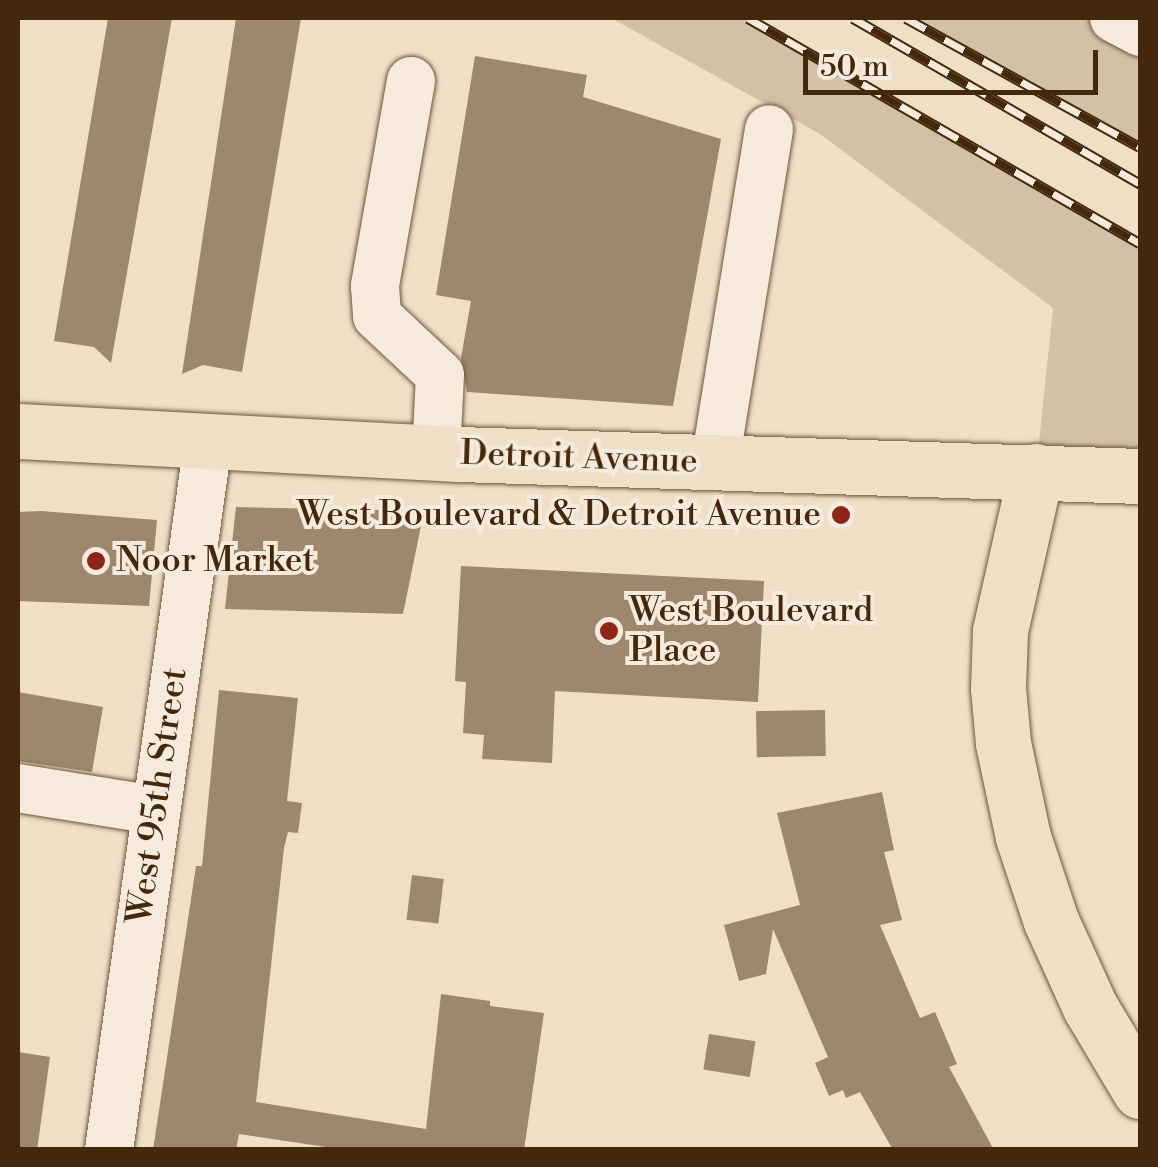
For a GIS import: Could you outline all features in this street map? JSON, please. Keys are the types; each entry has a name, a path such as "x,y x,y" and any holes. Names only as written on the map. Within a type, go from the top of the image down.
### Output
{"main road":[{"name":"Detroit Avenue","path":"18,432 436,453 1140,476"},
{"path":"1036,471 1000,630 998,688 1003,742 1023,837 1052,921 1090,1007 1140,1091"}],"street":[{"path":"1114,18 1140,32"},
{"path":"411,82 374,286 378,316 440,374 436,453"},
{"path":"715,463 769,129"},
{"name":"West 95th Street","path":"108,1150 208,443"},
{"path":"18,788 156,810"}],"shaded area":[{"path":"611,18 748,18 1140,243 1140,476 1036,471 1053,308 820,134"},
{"path":"906,18 1114,18 1140,32 1140,147"}],"building":[{"path":"108,18 172,18 111,363 94,347 54,341"},
{"path":"236,18 301,18 242,372 203,365 182,374"},
{"path":"475,56 587,75 583,97 721,139 673,406 467,392 461,358 471,301 436,295"},
{"path":"236,507 424,511 403,614 225,609"},
{"name":"Noor Market","path":"18,512 157,520 149,606 18,601"},
{"name":"West Boulevard Place","path":"461,566 764,581 758,702 555,691 552,763 482,759 484,735 463,733 466,682 455,681"},
{"path":"219,690 298,698 287,801 302,803 298,833 288,832 284,848 256,1102 426,1129 441,994 490,1001 490,1006 544,1013 524,1150 346,1150 239,1134 236,1150 153,1150 196,866 202,866"},
{"path":"18,692 103,707 92,772 18,761"},
{"path":"825,710 826,756 757,757 756,711"},
{"path":"882,792 894,850 884,852 902,920 880,925 920,1018 935,1012 957,1064 949,1067 994,1150 893,1150 860,1092 846,1098 843,1090 829,1096 815,1063 828,1057 773,929 766,974 739,981 724,925 800,905 777,813"},
{"path":"412,875 444,879 438,924 407,920"},
{"path":"709,1034 755,1041 750,1077 703,1070"},
{"path":"18,1052 50,1057 37,1150 18,1150"}],"railway":[{"path":"748,18 1140,243"},
{"path":"853,18 1140,184"},
{"path":"906,18 1140,147"}],"place":[{"name":"West Boulevard & Detroit Avenue","path":"841,515"},
{"name":"Noor Market","path":"96,561"},
{"name":"West Boulevard Place","path":"609,631"}]}
